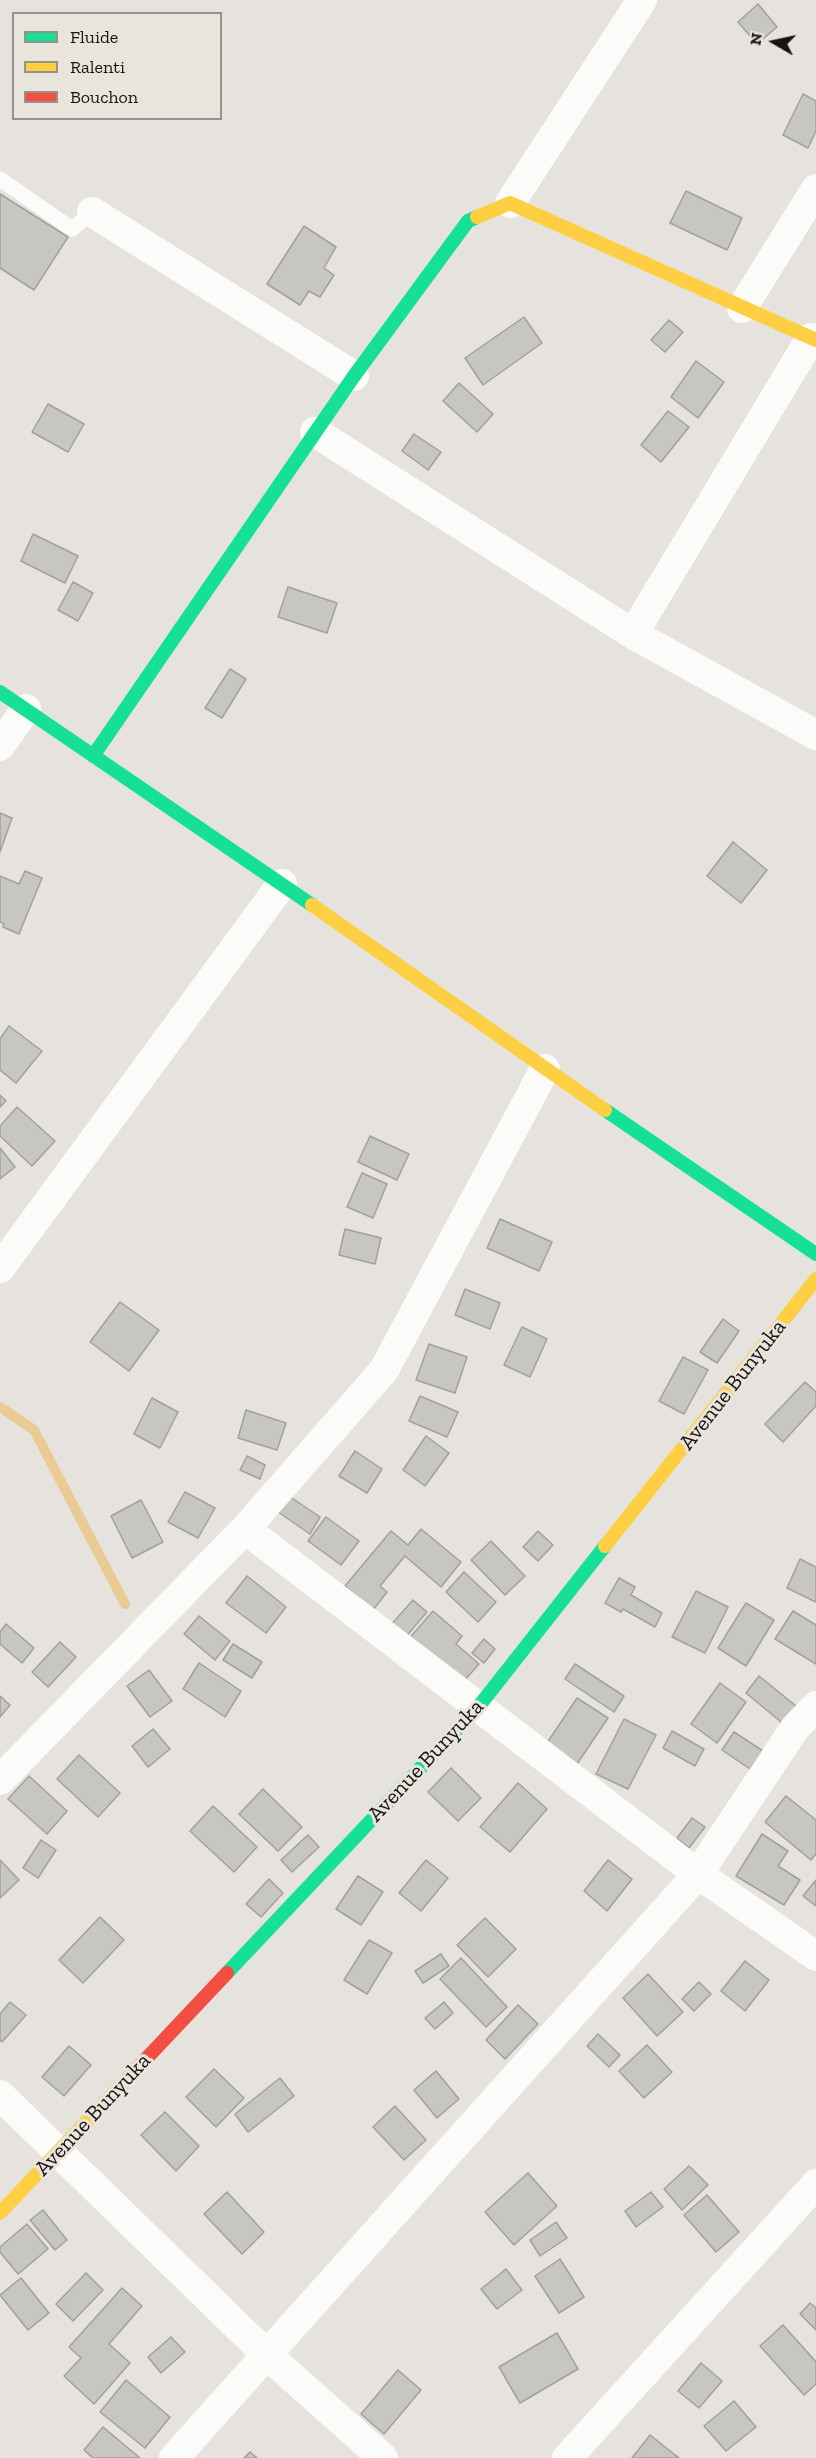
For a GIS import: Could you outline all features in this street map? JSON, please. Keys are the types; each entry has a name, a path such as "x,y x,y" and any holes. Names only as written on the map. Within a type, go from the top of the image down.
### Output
{"main road":[{"path":"93,756 354,376 468,221 510,203 813,339"},
{"path":"0,692 282,884 545,1069 816,1254"},
{"name":"Avenue Bunyuka","path":"0,2213 479,1706 816,1279"}],"street":[{"path":"510,203 642,0"},
{"path":"741,308 816,189"},
{"path":"92,212 354,376"},
{"path":"633,634 813,339"},
{"path":"315,432 633,634 816,735"},
{"path":"0,746 26,709"},
{"path":"0,1268 282,884"},
{"path":"0,1780 245,1529 384,1370 545,1069"},
{"path":"245,1529 698,1874 816,1956"},
{"path":"174,2458 698,1874 795,1728 816,1706"},
{"path":"0,2095 266,2354 383,2458"},
{"path":"567,2458 816,2184"}],"lane":[{"path":"0,179 72,230 92,212"}],"building":[{"path":"758,4 777,27 757,44 738,22"},
{"path":"803,94 816,101 816,131 808,148 783,135"},
{"path":"686,191 742,218 727,250 670,223"},
{"path":"0,194 68,237 34,290 0,268"},
{"path":"304,226 336,247 324,268 334,275 320,297 309,291 300,305 267,284"},
{"path":"524,317 542,343 483,385 465,358"},
{"path":"669,320 683,332 665,352 651,340"},
{"path":"696,361 724,382 698,418 671,397"},
{"path":"459,383 493,414 477,432 443,401"},
{"path":"48,404 84,424 68,452 32,432"},
{"path":"668,411 689,427 661,462 641,445"},
{"path":"414,434 441,452 428,470 402,451"},
{"path":"33,534 78,556 65,583 21,561"},
{"path":"73,582 93,593 78,621 58,610"},
{"path":"288,587 337,603 327,633 278,617"},
{"path":"230,669 246,679 222,718 205,708"},
{"path":"0,813 12,818 0,852"},
{"path":"733,842 767,870 741,903 707,876"},
{"path":"25,871 42,878 19,934 3,927 4,924 0,922 0,876 19,884"},
{"path":"9,1026 42,1051 16,1083 0,1070 0,1039"},
{"path":"0,1095 6,1101 0,1107"},
{"path":"17,1107 55,1141 32,1166 0,1136 0,1126"},
{"path":"370,1136 409,1154 397,1180 358,1162"},
{"path":"0,1148 15,1167 0,1179"},
{"path":"362,1173 387,1184 373,1218 347,1207"},
{"path":"500,1219 552,1242 539,1271 487,1248"},
{"path":"345,1229 381,1238 375,1264 339,1255"},
{"path":"465,1289 500,1303 490,1329 455,1315"},
{"path":"120,1302 159,1330 129,1371 90,1342"},
{"path":"723,1319 739,1331 717,1363 700,1352"},
{"path":"522,1327 547,1339 530,1377 504,1365"},
{"path":"429,1344 467,1357 455,1393 416,1380"},
{"path":"683,1357 708,1370 684,1414 659,1401"},
{"path":"805,1382 816,1392 816,1406 783,1442 765,1424"},
{"path":"420,1396 458,1412 447,1437 409,1421"},
{"path":"152,1398 178,1412 160,1448 134,1434"},
{"path":"246,1410 286,1423 277,1450 238,1438"},
{"path":"426,1436 449,1453 425,1486 403,1470"},
{"path":"355,1451 382,1469 367,1493 339,1476"},
{"path":"247,1456 265,1465 260,1479 240,1470"},
{"path":"185,1492 215,1508 198,1538 168,1522"},
{"path":"289,1496 320,1517 310,1534 278,1512"},
{"path":"141,1500 163,1542 132,1558 111,1516"},
{"path":"326,1517 359,1541 341,1565 308,1541"},
{"path":"421,1529 461,1562 441,1587 405,1556 380,1586 387,1592 373,1610 345,1586 391,1531 408,1545"},
{"path":"538,1531 553,1545 538,1561 523,1547"},
{"path":"491,1541 525,1576 505,1595 471,1560"},
{"path":"800,1559 816,1567 816,1602 787,1588"},
{"path":"464,1572 496,1602 478,1622 446,1592"},
{"path":"247,1576 286,1607 266,1633 226,1603"},
{"path":"619,1578 635,1587 631,1595 662,1613 655,1627 623,1609 621,1612 605,1603"},
{"path":"696,1591 728,1607 705,1653 672,1637"},
{"path":"413,1600 427,1612 403,1640 389,1627"},
{"path":"746,1603 774,1620 746,1666 718,1648"},
{"path":"433,1611 462,1636 456,1644 479,1664 457,1689 407,1641"},
{"path":"793,1611 816,1625 816,1664 775,1639"},
{"path":"199,1616 230,1641 215,1660 184,1634"},
{"path":"6,1624 34,1648 22,1663 0,1644 0,1632"},
{"path":"484,1639 495,1649 484,1663 472,1653"},
{"path":"60,1642 76,1657 48,1687 32,1672"},
{"path":"233,1644 262,1662 252,1678 223,1660"},
{"path":"199,1663 241,1691 225,1717 183,1689"},
{"path":"575,1664 624,1696 614,1712 565,1679"},
{"path":"149,1670 172,1701 150,1717 127,1686"},
{"path":"759,1676 801,1710 787,1727 746,1693"},
{"path":"720,1683 746,1702 717,1743 691,1724"},
{"path":"0,1696 10,1705 0,1717"},
{"path":"577,1698 608,1718 573,1770 543,1749"},
{"path":"624,1719 656,1735 628,1789 596,1774"},
{"path":"153,1729 170,1749 148,1767 132,1746"},
{"path":"672,1731 704,1749 695,1766 663,1748"},
{"path":"734,1732 763,1751 750,1769 722,1750"},
{"path":"79,1755 120,1793 98,1817 57,1779"},
{"path":"451,1768 481,1798 458,1821 428,1792"},
{"path":"29,1776 67,1811 47,1834 8,1799"},
{"path":"518,1783 547,1809 510,1852 480,1827"},
{"path":"263,1789 302,1827 278,1851 239,1814"},
{"path":"786,1796 816,1820 816,1854 811,1860 765,1822"},
{"path":"213,1806 257,1847 234,1872 190,1831"},
{"path":"692,1818 705,1827 689,1848 677,1838"},
{"path":"762,1834 788,1851 778,1866 800,1880 784,1905 736,1876"},
{"path":"308,1835 319,1847 292,1872 281,1860"},
{"path":"41,1840 56,1850 38,1878 23,1868"},
{"path":"0,1860 19,1880 0,1898"},
{"path":"426,1860 448,1878 421,1911 399,1893"},
{"path":"608,1860 632,1879 607,1911 584,1891"},
{"path":"358,1876 383,1892 361,1925 336,1909"},
{"path":"269,1879 283,1893 261,1917 246,1904"},
{"path":"816,1880 816,1906 803,1896"},
{"path":"100,1917 124,1940 83,1983 59,1960"},
{"path":"485,1918 516,1949 488,1977 457,1945"},
{"path":"369,1940 392,1953 367,1994 344,1980"},
{"path":"441,1954 449,1966 423,1983 415,1971"},
{"path":"461,1958 507,2007 486,2027 440,1979"},
{"path":"745,1961 769,1980 745,2011 721,1991"},
{"path":"648,1974 683,2012 657,2036 623,1998"},
{"path":"699,1982 711,1994 694,2011 682,1999"},
{"path":"10,2002 26,2015 2,2042 0,2040 0,2014"},
{"path":"444,2002 453,2013 435,2029 425,2018"},
{"path":"518,2005 538,2024 505,2059 486,2040"},
{"path":"598,2034 620,2055 609,2067 587,2046"},
{"path":"647,2045 672,2072 644,2098 619,2071"},
{"path":"69,2046 91,2065 64,2096 42,2077"},
{"path":"214,2069 244,2098 216,2127 186,2097"},
{"path":"436,2071 459,2099 437,2118 414,2090"},
{"path":"280,2078 294,2096 248,2132 235,2114"},
{"path":"395,2106 426,2140 404,2160 373,2127"},
{"path":"165,2112 199,2146 176,2171 141,2135"},
{"path":"689,2166 708,2185 682,2210 664,2189"},
{"path":"528,2173 557,2206 514,2245 485,2212"},
{"path":"227,2192 264,2232 242,2254 204,2214"},
{"path":"651,2192 663,2207 636,2227 625,2211"},
{"path":"707,2195 739,2232 716,2252 684,2215"},
{"path":"43,2210 67,2240 55,2250 30,2220"},
{"path":"556,2222 567,2238 540,2256 530,2240"},
{"path":"27,2224 48,2249 18,2274 0,2252 0,2247"},
{"path":"560,2259 584,2297 559,2313 535,2276"},
{"path":"506,2269 522,2290 497,2309 481,2289"},
{"path":"86,2273 103,2290 73,2321 56,2304"},
{"path":"21,2278 49,2313 28,2330 0,2295"},
{"path":"122,2288 142,2306 109,2344 130,2363 94,2404 64,2376 81,2358 69,2347"},
{"path":"810,2303 816,2308 816,2330 800,2314"},
{"path":"783,2325 816,2362 816,2384 804,2395 760,2346"},
{"path":"557,2333 578,2369 520,2403 499,2367"},
{"path":"171,2337 185,2352 161,2373 148,2357"},
{"path":"701,2363 722,2381 699,2408 678,2391"},
{"path":"398,2370 421,2390 384,2434 361,2414"},
{"path":"126,2380 170,2417 145,2448 100,2412"},
{"path":"734,2401 756,2427 726,2451 704,2426"},
{"path":"103,2427 140,2458 93,2458 84,2450"},
{"path":"650,2435 679,2458 632,2458"},
{"path":"250,2452 257,2458 244,2458"}],"waterway":[{"path":"0,1407 34,1430 125,1604"}],"traffic: fast":[{"path":"93,756 354,376 468,221 477,217"},
{"path":"0,692 312,905"},
{"path":"605,1110 816,1254"},
{"path":"227,1973 479,1706 605,1546"}],"traffic: slow":[{"path":"477,217 510,203 816,340"},
{"path":"312,905 605,1110"},
{"path":"605,1546 816,1279"},
{"path":"0,2213 128,2078"}],"traffic: jam":[{"path":"128,2078 227,1973"}]}
